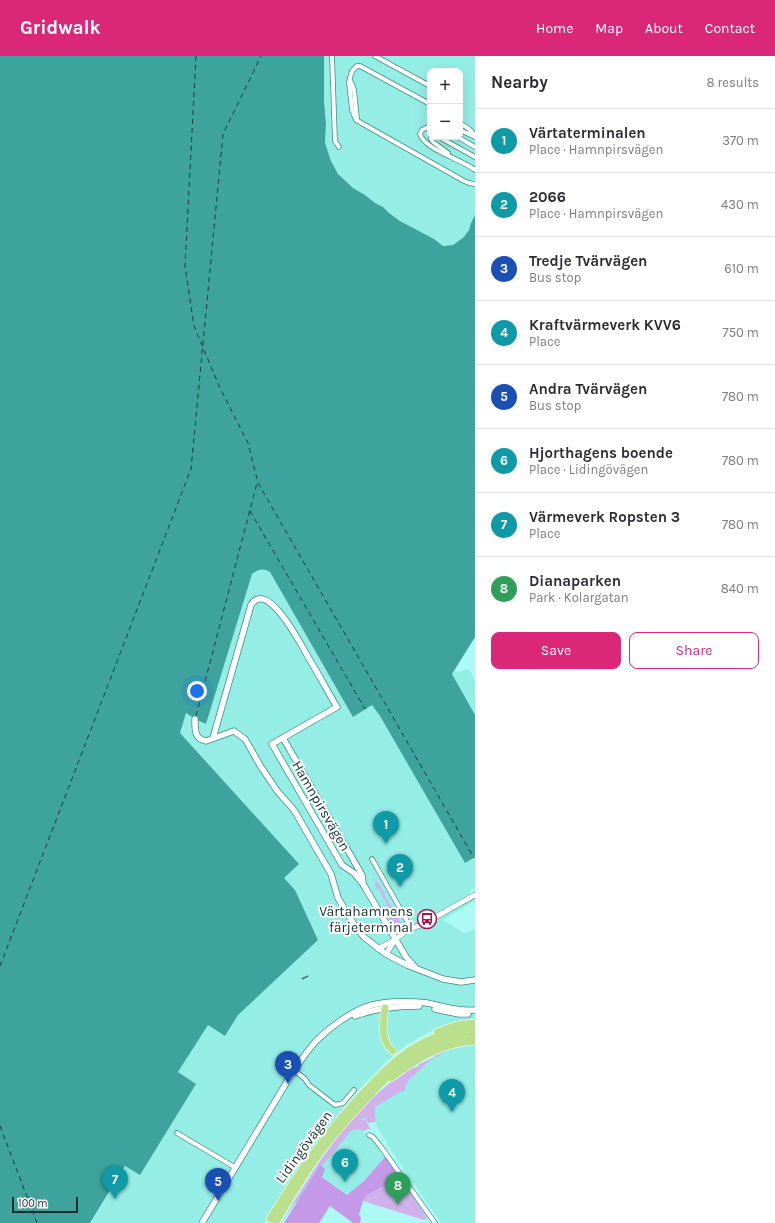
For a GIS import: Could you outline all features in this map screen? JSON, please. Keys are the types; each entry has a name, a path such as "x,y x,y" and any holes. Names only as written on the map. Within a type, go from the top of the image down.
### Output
{"highway":[{"path":"386,1005 384,1037 387,1045 393,1051"},
{"path":"365,1095 391,1064 420,1041 441,1030 457,1025 475,1023"},
{"path":"411,1049 443,1034 475,1028"},
{"path":"365,1095 396,1068 424,1048 452,1038 475,1035"},
{"path":"365,1095 428,1054 449,1045 475,1041"},
{"name":"Lidingövägen","path":"273,1221 320,1153 365,1095"}],"main road":[{"name":"Hamnpirsvägen","path":"213,738 251,605 259,598 263,598 272,604 288,623 337,707 272,744 342,865 354,873 362,884 406,957 416,968"},
{"path":"195,719 195,730 198,737 206,741 213,738"},
{"name":"Hamnpirsvägen","path":"213,738 231,732 236,732 245,739 278,792 294,810 331,874 338,898 356,928 365,938 396,961 443,979 461,982 474,980"},
{"name":"Hamnpirsvägen","path":"283,738 362,875 362,884"},
{"path":"202,1223 294,1070 316,1041 338,1024 386,1005 401,1002 417,1002 466,1011 475,1010"},
{"path":"386,1005 422,1006 459,1014 475,1014"},
{"path":"457,1009 475,1007"}],"street":[{"path":"332,56 335,141 339,147"},
{"path":"375,56 427,84"},
{"path":"427,102 360,66 354,68 350,76 353,115 356,120 464,181 475,184"},
{"path":"463,125 475,136"},
{"path":"427,127 420,132 422,138 436,149 452,156"},
{"path":"463,131 475,136"},
{"path":"432,140 452,156 475,170"},
{"path":"444,140 475,157"},
{"path":"463,140 475,147"},
{"path":"372,859 406,918 408,927 407,930"},
{"path":"378,949 396,939 407,930 421,925 475,895"},
{"path":"386,954 396,939"},
{"path":"294,1070 306,1079 309,1085 335,1105 343,1103 354,1090"},
{"path":"177,1133 236,1168"},
{"path":"369,1135 373,1137 381,1147 435,1223"}],"shaded area":[{"path":"0,56 324,56 324,101 326,124 325,143 331,161 338,174 353,188 383,207 400,221 434,239 443,246 453,245 464,237 469,230 475,215 475,637 452,674 475,715 475,857 465,863 380,716 372,705 353,717 270,572 261,570 252,574 206,724 186,713 180,733 299,864 284,878 295,890 318,940 238,1015 225,1036 208,1025 178,1072 196,1084 140,1175 125,1166 90,1223 0,1223"},
{"path":"324,56 475,56 475,215 469,230 464,237 453,245 443,246 434,239 400,221 383,207 353,188 338,174 331,161 325,143 326,124 324,101"},
{"path":"261,569 270,572 353,716 372,705 380,716 465,863 475,857 475,888 470,891 475,901 443,920 464,933 475,929 475,1019 441,1027 432,1031 406,1045 385,1063 350,1099 298,1170 264,1223 91,1223 126,1166 140,1174 195,1084 178,1073 208,1025 225,1036 238,1015 318,940 295,890 284,878 298,864 180,733 186,713 195,719 206,723 252,574"},
{"path":"469,669 475,681 475,715 452,674 454,671 457,672"},
{"path":"374,878 401,922 393,927 387,914 387,910 389,908 381,895 380,890 378,890 375,884"},
{"path":"475,1045 475,1223 441,1223 386,1143 377,1127 371,1110 405,1086 408,1081 424,1066 443,1052 460,1046"},
{"path":"448,1049 426,1064 408,1081 404,1092 400,1092 375,1107 375,1122 368,1123 365,1118 357,1120 365,1119 371,1130 368,1129 364,1131 358,1129 351,1131 322,1166 320,1165 297,1202 281,1223 333,1142 358,1113 403,1072 414,1067 418,1067 419,1064 435,1057 434,1055"},
{"path":"348,1127 363,1131 374,1141 385,1157 364,1181 347,1195 322,1176 320,1165"},
{"path":"385,1157 406,1186 386,1185 367,1195 363,1201 359,1214 361,1218 360,1223 353,1223 330,1206 319,1223 284,1223 320,1165 325,1169 322,1177 347,1195 364,1181"},
{"path":"386,1185 406,1186 427,1218 424,1220 363,1201 367,1195"}],"ferry route":[{"path":"196,56 185,266 194,326 220,388 248,443 258,483 474,858"},
{"path":"0,966 191,469 223,134 261,56"},
{"path":"196,716 257,483"},
{"path":"250,511 365,709"},
{"path":"0,1126 37,1223"}],"railway":[{"path":"302,979 310,975"}],"place":[{"name":"Värtaterminalen","path":"386,844"},
{"name":"2066","path":"400,887"},
{"name":"Värtahamnens färjeterminal","path":"427,919"},
{"name":"Tredje Tvärvägen","path":"288,1084"},
{"name":"Kraftvärmeverk KVV6","path":"452,1112"},
{"name":"Hjorthagens boende","path":"345,1182"},
{"name":"Värmeverk Ropsten 3","path":"115,1199"},
{"name":"Andra Tvärvägen","path":"218,1201"},
{"name":"Dianaparken","path":"398,1205"}]}
